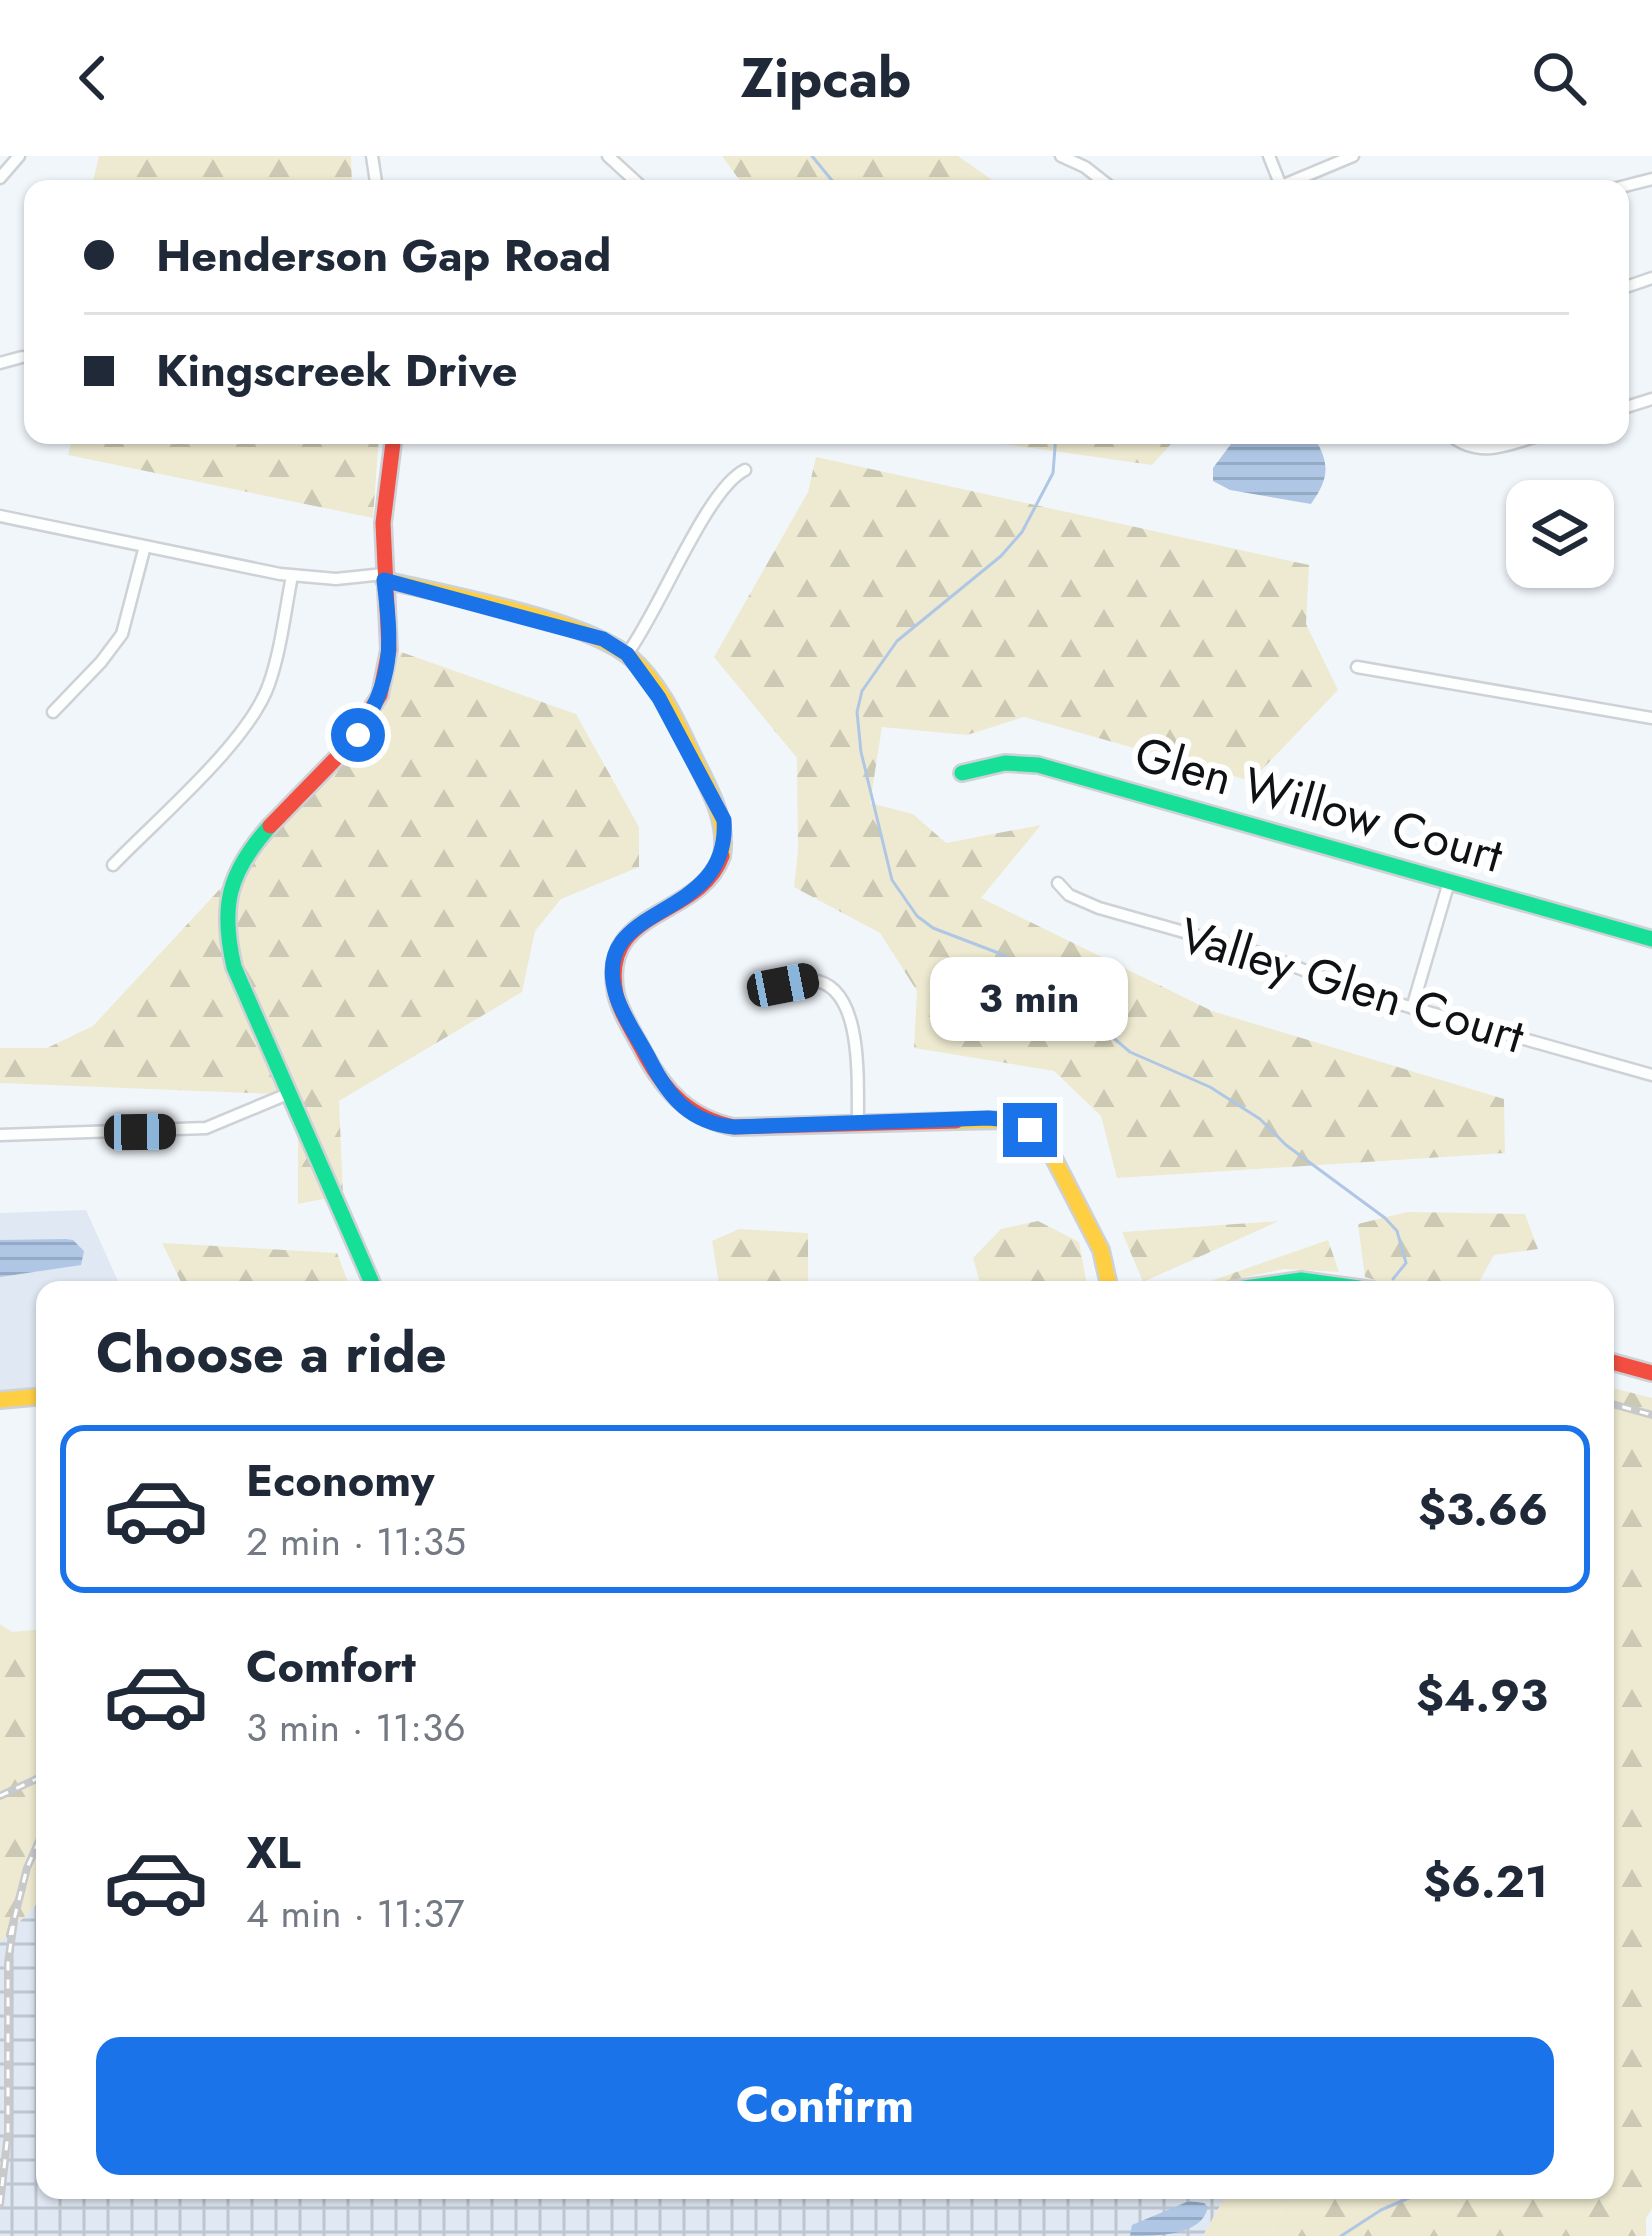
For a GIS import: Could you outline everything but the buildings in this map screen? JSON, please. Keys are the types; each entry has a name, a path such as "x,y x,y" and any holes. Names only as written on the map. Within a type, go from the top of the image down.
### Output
{"street":[{"path":"0,178 19,156"},
{"path":"608,156 634,180"},
{"path":"1061,156 1102,180"},
{"path":"1297,180 1353,156"},
{"path":"0,363 22,357"},
{"path":"371,1281 229,955 224,906 245,855 346,750 381,695 391,650 384,577 385,505 393,444"},
{"path":"1467,444 1488,450 1509,444"},
{"path":"627,654 651,620 722,488 746,470"},
{"path":"0,516 292,576 384,577 603,639 627,654 659,698 724,820 725,842 711,878 630,931 615,961 616,996 662,1084 694,1117 712,1125 1010,1120 1046,1143 1101,1250 1108,1281"},
{"path":"53,712 122,634 146,546"},
{"path":"113,865 232,742 260,705 275,664 292,576"},
{"path":"1357,668 1652,718"},
{"name":"Glen Willow Court","path":"962,773 1005,763 1038,765 1652,939"},
{"path":"1412,1008 1449,882"},
{"name":"Valley Glen Court","path":"1058,883 1069,895 1099,908 1262,954 1412,1008 1652,1075"},
{"path":"783,985 809,980 827,984 840,996 853,1024 858,1123"},
{"path":"0,1136 206,1128 290,1093"},
{"path":"1276,1281 1329,1281"},
{"path":"1614,1362 1652,1373"},
{"path":"0,1400 36,1397"}],"shaded area":[{"path":"86,1210 118,1281 36,1281 36,1390 0,1393 0,1213"},
{"path":"36,1904 36,2199 1224,2199 1203,2236 0,2236 0,1942"}],"green space":[{"path":"99,156 351,156 352,180 93,180"},
{"path":"722,156 958,156 992,180 739,180"},
{"path":"71,444 378,444 373,518 68,455"},
{"path":"1004,444 1171,444 1152,465"},
{"path":"816,457 1309,565 1306,624 1338,690 1251,781 1024,717 967,735 882,727 870,803 913,814 946,843 1041,825 981,898 1212,1011 1504,1099 1505,1153 1117,1178 1101,1116 1054,1071 914,1048 917,991 880,933 794,887 797,758 714,657 808,492"},
{"path":"401,652 576,714 639,827 639,867 561,899 535,931 522,992 339,1101 343,1195 298,1204 298,1095 0,1083 0,1048 47,1048 93,1026 355,743"},
{"path":"1407,1212 1525,1214 1538,1249 1494,1255 1480,1281 1378,1281 1365,1277 1358,1224"},
{"path":"1038,1221 1079,1242 1086,1281 979,1281 973,1258 1001,1229"},
{"path":"1279,1221 1145,1281 1122,1232"},
{"path":"739,1229 808,1233 808,1281 719,1281 712,1241"},
{"path":"1328,1240 1339,1272 1284,1269 1211,1281"},
{"path":"162,1243 337,1253 348,1281 181,1281"},
{"path":"1614,1388 1652,1398 1652,2209 1646,2218 1646,2236 1269,2236 1289,2199 1614,2199"},
{"path":"0,1624 12,1632 36,1630 36,1904 0,1942"},
{"path":"1224,2199 1289,2199 1269,2236 1203,2236"}],"water":[{"path":"1231,444 1318,444 1325,472 1311,504 1230,490 1213,481 1213,468"},
{"path":"66,1239 84,1251 81,1265 0,1277 0,1240"},
{"path":"1189,2201 1208,2207 1197,2224 1177,2232 1130,2236 1132,2225"}],"waterway":[{"path":"812,156 832,180"},
{"path":"1055,444 1053,473 1022,532 1001,556 897,641 862,691 857,712 861,752 892,880 917,916 933,928 1001,954 1050,984 1130,1052 1210,1087 1260,1119 1286,1145 1385,1218 1397,1231 1406,1263 1393,1279"},
{"path":"1341,2236 1406,2199"}],"railway":[{"path":"1614,1404 1652,1415"},
{"path":"0,1796 36,1779"},
{"path":"10,1935 36,1848"},
{"path":"0,2204 8,2133 8,1963 14,1921"}],"traffic: fast":[{"path":"962,773 1005,763 1038,765 1652,939"},
{"path":"270,826 245,859 231,891 228,926 234,967 371,1281"},
{"path":"1294,1281 1308,1281"}],"traffic: slow":[{"path":"384,580 549,620 610,644 631,658 668,706 706,783 720,818 722,856"},
{"path":"956,1121 1010,1120 1046,1143 1101,1250 1108,1281"},
{"path":"0,1400 36,1397"}],"traffic: jam":[{"path":"270,826 347,747 380,695 389,650 383,523 393,444"},
{"path":"722,856 710,877 693,892 636,929 622,944 615,965 621,1009 670,1091 704,1117 734,1127 956,1121"},
{"path":"1614,1362 1652,1373"}],"route":[{"path":"358,735 381,695 390,661 384,580 614,645 635,663 659,698 724,820 725,842 711,878 630,931 615,961 616,996 662,1084 677,1103 712,1125 734,1127 988,1118 1010,1120 1030,1130"}]}
